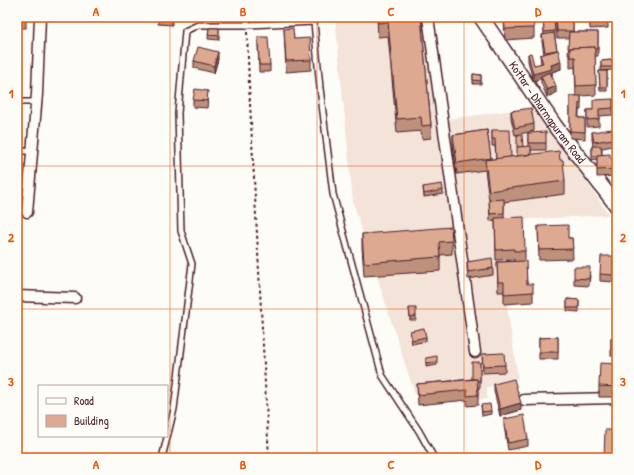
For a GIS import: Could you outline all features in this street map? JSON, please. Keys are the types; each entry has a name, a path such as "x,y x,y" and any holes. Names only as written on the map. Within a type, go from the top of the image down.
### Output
{"main road":[{"name":"Kottar - Dharmapuram Road","path":"481,17 555,126 617,206"}],"street":[{"path":"27,212 36,102 40,17"},
{"path":"428,17 475,352"},
{"path":"17,296 75,298"},
{"path":"524,400 617,398"}],"lane":[{"path":"247,17 247,25"},
{"path":"168,434 174,410 192,264 181,231 178,114 185,31 198,25 247,25 314,22 320,88 333,194 382,375 419,431 434,458"},
{"path":"17,102 36,102"},
{"path":"17,151 32,151"},
{"path":"162,458 167,437"}],"path":[{"path":"247,25 269,458"}],"shaded area":[{"path":"335,17 434,17 449,119 536,107 609,215 513,220 522,298 506,300 518,378 487,387 487,399 418,404 353,202"}],"building":[{"path":"378,17 421,17 431,125 422,126 421,117 397,119 388,22 378,23"},
{"path":"504,17 533,17 534,28 505,29"},
{"path":"554,17 555,31 544,32 543,18"},
{"path":"556,17 573,17 573,31 557,31"},
{"path":"590,17 608,17 608,21 590,22"},
{"path":"209,28 219,28 219,36 208,35"},
{"path":"293,28 294,39 310,38 311,60 286,61 284,29"},
{"path":"569,32 598,32 598,49 595,49 595,47 568,48"},
{"path":"554,33 557,50 545,52 542,35"},
{"path":"258,37 268,37 270,65 259,65"},
{"path":"198,47 218,52 214,66 194,61"},
{"path":"595,47 596,85 576,86 575,57 570,57 570,48"},
{"path":"558,50 561,62 551,65 552,69 533,74 528,54 531,53 534,65 543,63 540,55"},
{"path":"612,60 613,67 601,67 601,61"},
{"path":"599,71 607,71 607,87 600,87"},
{"path":"550,72 556,86 547,90 541,76"},
{"path":"473,74 481,75 481,81 473,80"},
{"path":"195,89 208,91 207,101 193,100"},
{"path":"570,96 581,96 578,118 585,118 585,132 570,131"},
{"path":"613,99 613,108 599,109 599,119 587,120 587,110 593,110 593,100"},
{"path":"531,108 534,124 515,128 511,111"},
{"path":"612,129 613,139 594,142 592,132"},
{"path":"487,130 491,158 457,163 453,135"},
{"path":"492,130 510,130 511,157 496,159 495,139 492,139"},
{"path":"546,132 546,143 528,143 528,133"},
{"path":"517,135 522,135 523,147 517,147"},
{"path":"531,146 531,154 517,156 517,147"},
{"path":"592,146 601,146 602,155 592,156"},
{"path":"559,151 560,160 563,160 565,181 489,191 485,160"},
{"path":"610,154 610,158 617,158 617,169 597,170 597,155"},
{"path":"442,184 443,190 424,194 423,187"},
{"path":"504,199 504,213 490,214 489,200"},
{"path":"524,217 525,251 514,251 514,249 496,250 495,218"},
{"path":"568,225 568,238 572,238 573,249 539,250 538,226"},
{"path":"451,227 452,241 439,242 440,257 364,263 362,234"},
{"path":"601,256 613,256 613,275 600,274"},
{"path":"492,258 493,268 468,272 467,262"},
{"path":"526,261 527,284 533,284 533,292 504,294 504,282 498,282 497,262"},
{"path":"574,267 590,267 589,279 574,278"},
{"path":"567,299 579,300 579,308 567,308"},
{"path":"409,308 416,308 416,316 410,317"},
{"path":"424,328 426,337 412,340 410,331"},
{"path":"558,337 558,352 539,352 539,338"},
{"path":"611,339 617,339 617,349 611,349"},
{"path":"504,353 505,365 483,366 482,354"},
{"path":"437,356 437,362 426,363 426,358"},
{"path":"472,362 480,362 480,381 477,381 477,379 472,379"},
{"path":"600,363 617,364 617,387 599,386"},
{"path":"477,379 478,395 467,396 467,390 418,395 417,384"},
{"path":"514,379 521,403 500,409 494,384"},
{"path":"490,404 491,411 482,412 481,405"},
{"path":"524,415 528,439 508,443 504,419"},
{"path":"605,430 617,430 617,458 604,458"}]}
